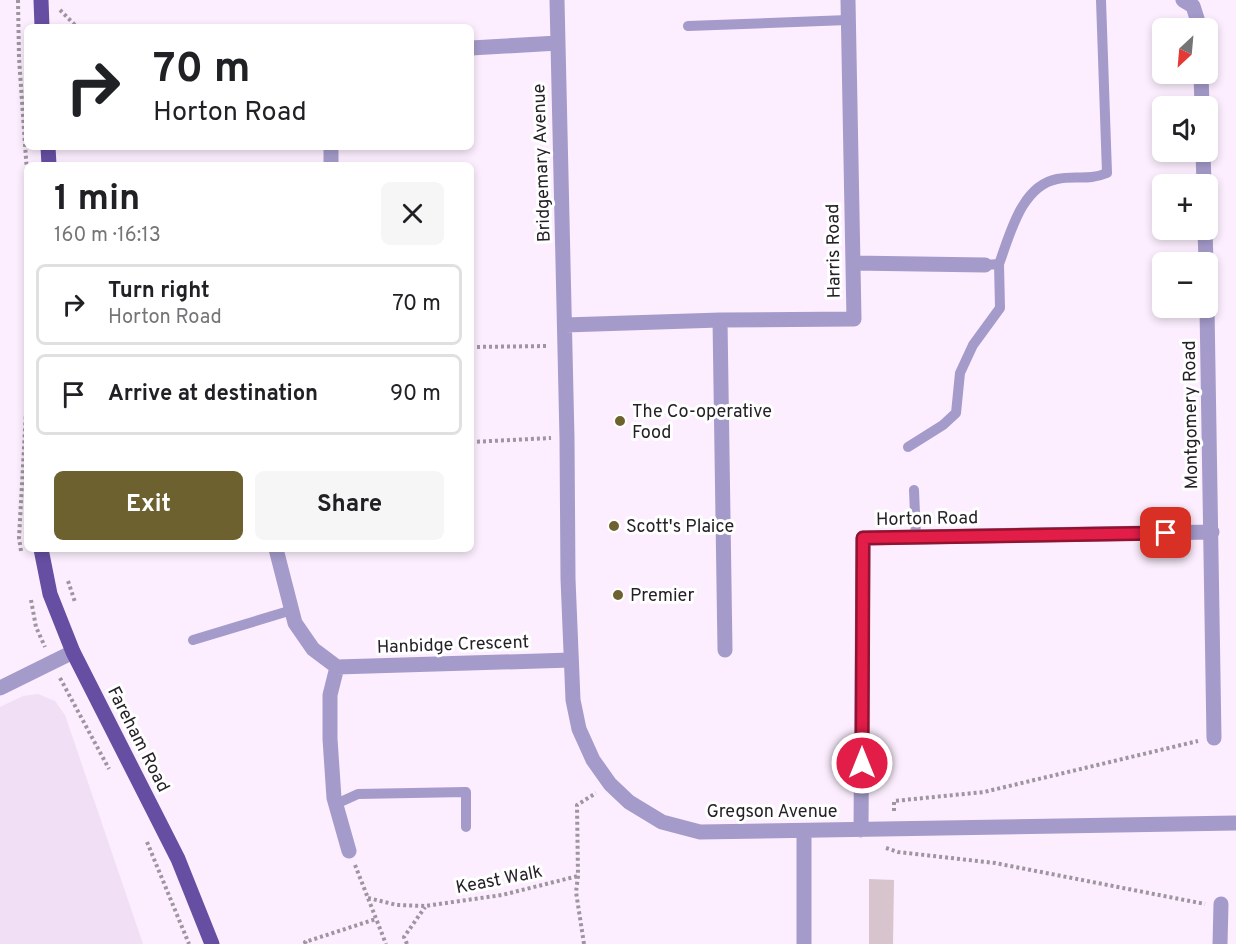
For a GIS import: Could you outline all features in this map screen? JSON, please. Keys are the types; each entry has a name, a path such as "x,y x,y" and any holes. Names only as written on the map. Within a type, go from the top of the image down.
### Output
{"main road":[{"path":"41,0 42,24"},
{"name":"Fareham Road","path":"42,552 50,594 73,652 178,859 212,944"}],"street":[{"name":"Bridgemary Avenue","path":"558,0 565,325"},
{"name":"Harris Road","path":"565,325 854,319 848,0"},
{"path":"1183,0 1192,6 1196,18"},
{"path":"474,48 558,43"},
{"path":"853,263 992,265"},
{"name":"Montgomery Road","path":"1207,318 1214,738"},
{"path":"720,320 725,650"},
{"name":"Gregson Avenue","path":"565,325 568,579 573,700 579,729 592,760 610,784 629,802 662,822 700,832 1236,823"},
{"name":"Horton Road","path":"861,830 863,538 1212,532"},
{"path":"277,552 295,623 313,649 337,667 330,695 330,739 336,804 349,850"},
{"path":"0,688 73,652"},
{"name":"Hanbidge Crescent","path":"337,667 571,660"},
{"path":"804,831 804,944"},
{"path":"1220,944 1221,904"}],"lane":[{"path":"908,447 943,425 956,412 960,373 973,345 1000,308 992,265 1017,213 1037,187 1056,178 1095,178 1107,172 1101,0"},
{"path":"688,26 848,20"},
{"path":"914,490 916,537"},
{"path":"193,640 292,610"},
{"path":"336,804 358,794 466,792 466,827"}],"path":[{"path":"18,0 24,130"},
{"path":"60,0 60,10 74,24"},
{"path":"474,346 565,346"},
{"path":"474,442 567,438"},
{"path":"895,829 894,801 984,792 1188,742 1214,738"},
{"path":"584,944 576,892 578,805 610,784"},
{"path":"886,848 898,852 995,863 1209,904 1221,904"},
{"path":"349,850 386,944"},
{"name":"Keast Walk","path":"368,898 397,905 425,906 502,895 578,876"},
{"path":"407,944 404,937 425,906"},
{"path":"306,944 305,942 376,919"}],"shaded area":[{"path":"38,694 55,701 65,715 143,944 0,944 0,707 23,696"}],"building":[{"path":"869,879 894,880 893,944 869,944"}],"place":[{"name":"The Co-operative Food","path":"620,421"},
{"name":"Scott's Plaice","path":"614,526"},
{"name":"Premier","path":"618,595"}],"route":[{"path":"862,763 863,538 1166,533"}]}
